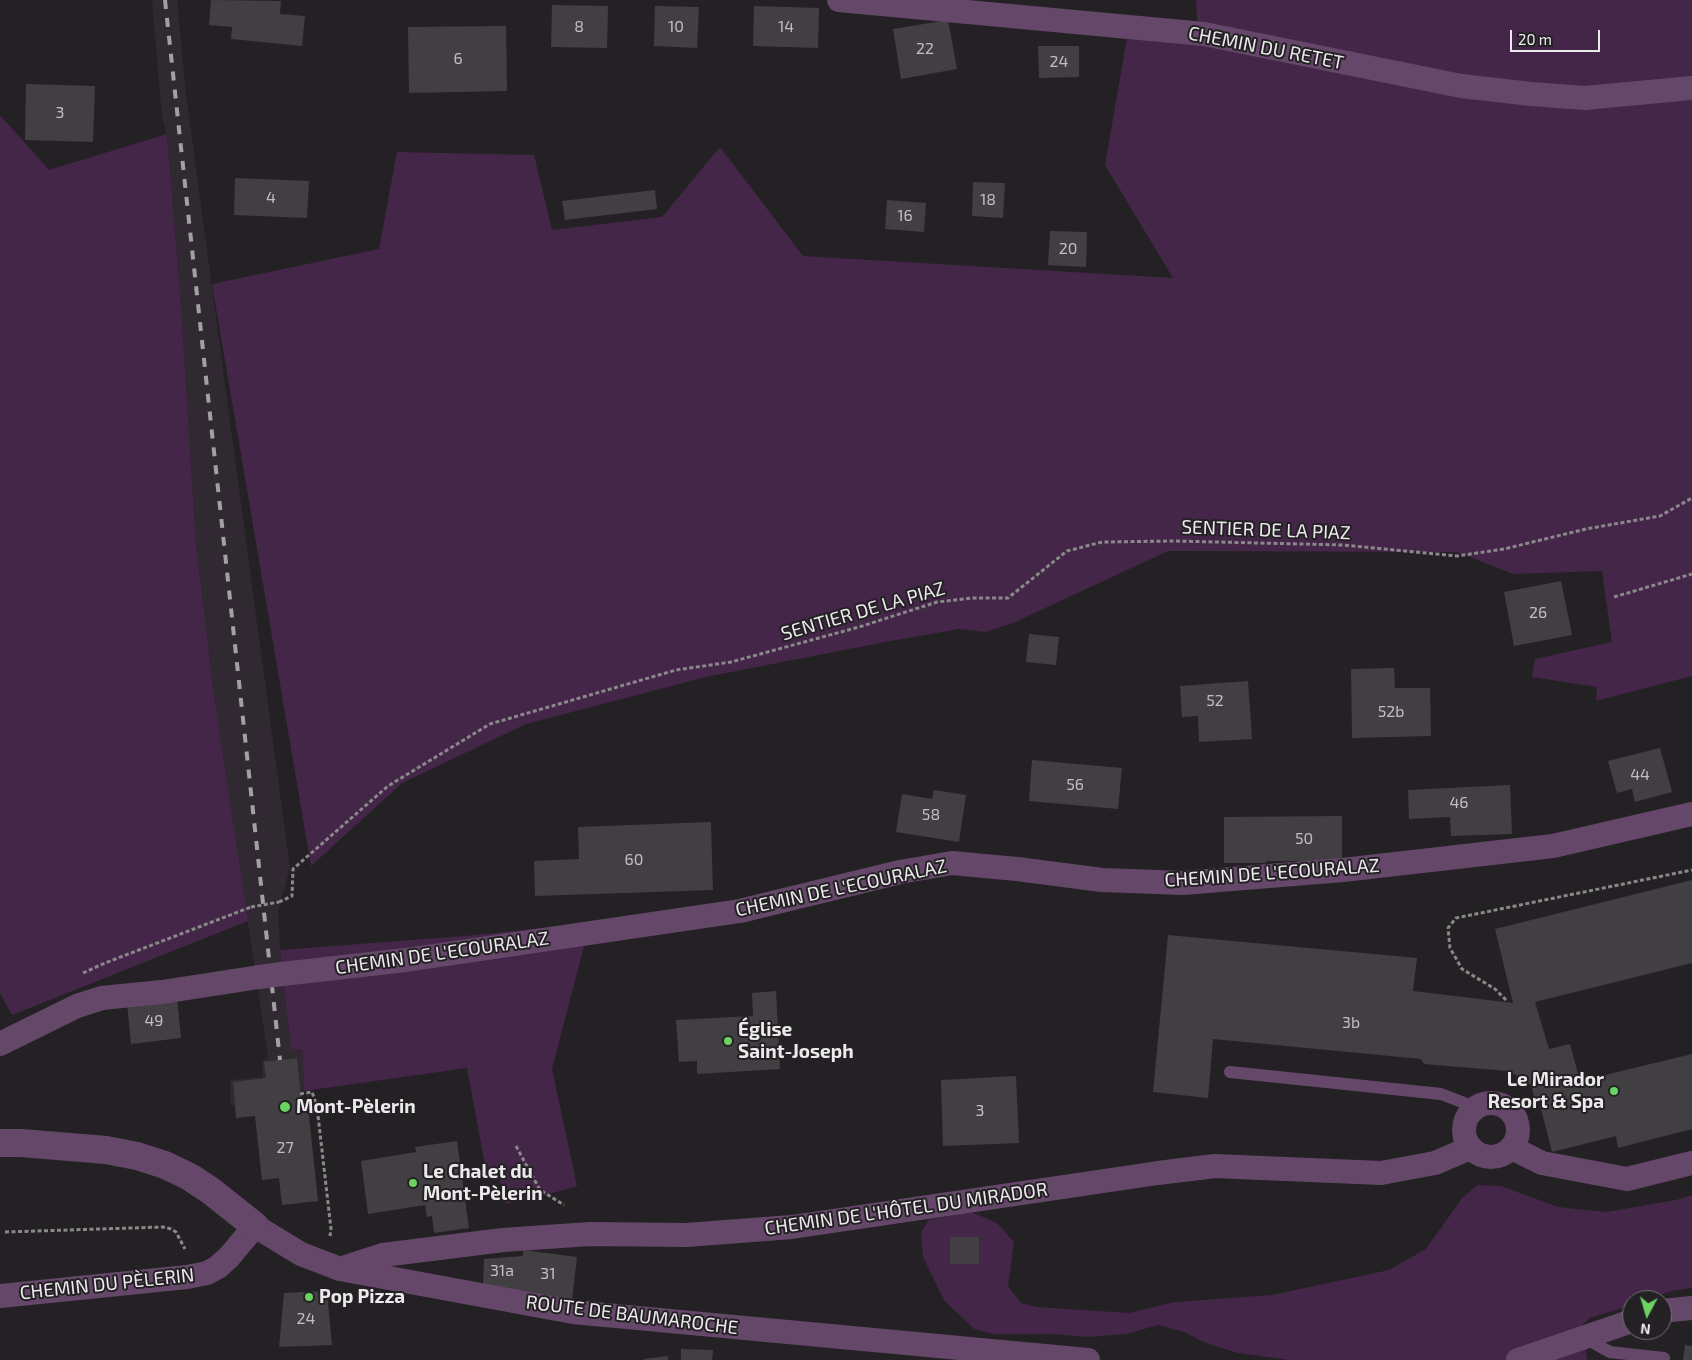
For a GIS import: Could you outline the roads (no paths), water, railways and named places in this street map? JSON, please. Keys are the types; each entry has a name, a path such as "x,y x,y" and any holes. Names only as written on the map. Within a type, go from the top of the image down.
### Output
{"street":[{"name":"CHEMIN DU RETET","path":"839,0 1204,34 1461,86 1530,94 1585,98 1692,88"},
{"name":"CHEMIN DE L'ECOURALAZ","path":"0,1044 78,1006 102,998 406,960 740,911 900,872 952,863 1102,880 1183,882 1343,870 1553,846 1692,814"},
{"path":"1492,1103 1508,1109 1518,1123 1518,1132 1512,1148 1506,1153 1491,1158 1483,1157 1476,1153 1465,1140 1463,1131 1464,1122 1469,1114 1476,1107 1492,1103"},
{"name":"ROUTE DE BAUMAROCHE","path":"0,1143 106,1150 137,1156 164,1165 190,1177 255,1226 300,1254 340,1269 573,1312 1018,1358 1088,1360"},
{"name":"CHEMIN DE L'HÔTEL DU MIRADOR","path":"340,1269 383,1255 503,1240 590,1234 686,1235 792,1227 1148,1174 1215,1166 1381,1173 1435,1163 1470,1148"},
{"path":"1512,1148 1542,1163 1627,1179 1692,1163"},
{"name":"CHEMIN DU PÈLERIN","path":"0,1296 198,1274 212,1270 230,1257 255,1226"},
{"path":"1672,1310 1692,1308"},
{"path":"1518,1360 1622,1324"}],"lane":[{"path":"1230,1072 1442,1094 1476,1107"},
{"path":"1583,1338 1610,1352 1664,1358"}],"railway":[{"path":"165,0 280,1060"}],"place":[{"name":"Église Saint-Joseph","path":"728,1041"},
{"name":"Le Mirador Resort & Spa","path":"1614,1091"},
{"name":"Mont-Pèlerin","path":"285,1107"},
{"name":"Le Chalet du Mont-Pèlerin","path":"413,1183"},
{"name":"Pop Pizza","path":"309,1297"}]}
